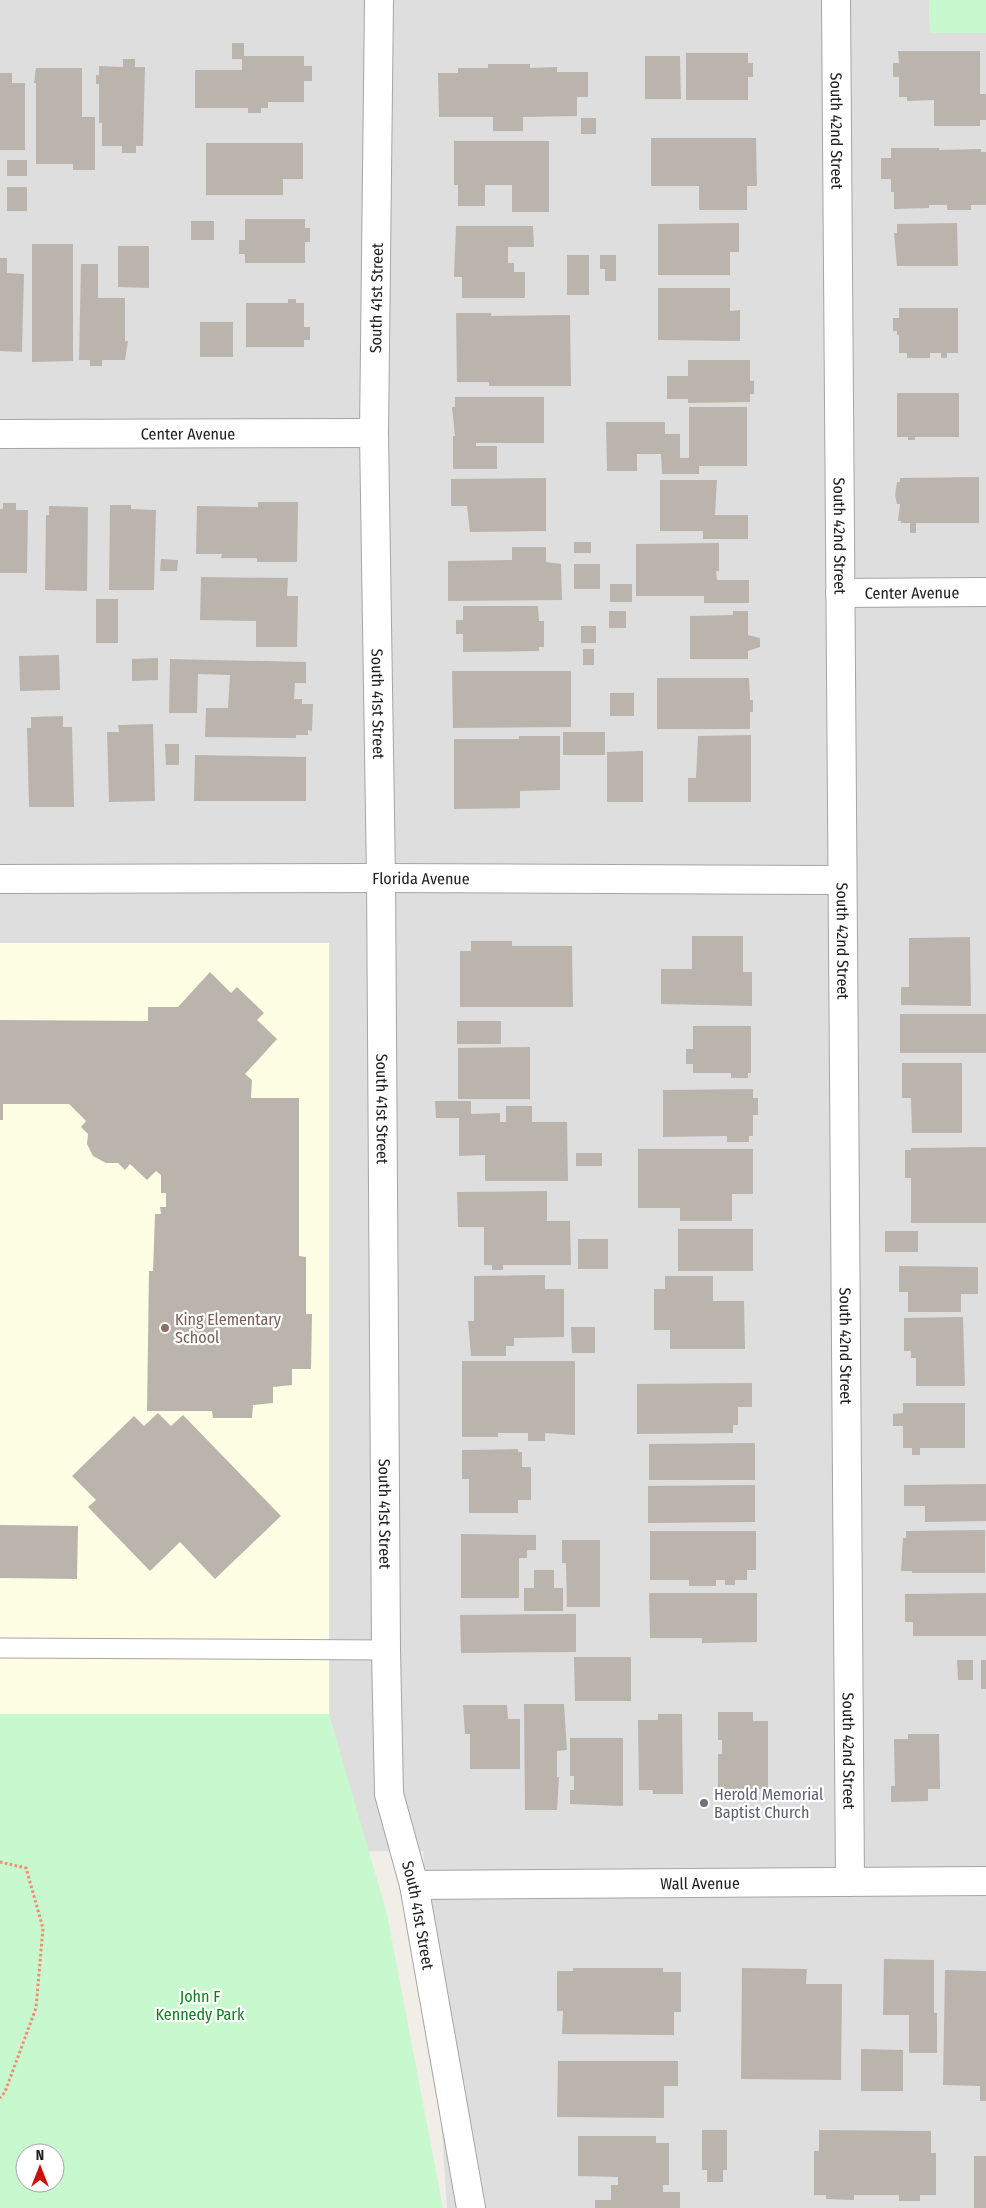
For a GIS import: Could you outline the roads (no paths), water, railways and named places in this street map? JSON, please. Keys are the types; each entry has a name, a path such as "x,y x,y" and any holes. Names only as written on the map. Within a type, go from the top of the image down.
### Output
{"street":[{"name":"South 41st Street","path":"379,0 374,433 381,878 386,1650 389,1794 414,1885 471,2208"},
{"name":"South 42nd Street","path":"836,0 850,1882"},
{"name":"Center Avenue","path":"0,434 374,433"},
{"name":"Center Avenue","path":"840,594 986,592"},
{"name":"Florida Avenue","path":"0,880 381,878 842,880"},
{"name":"Wall Avenue","path":"414,1885 986,1881"}],"lane":[{"path":"0,1648 386,1650"}],"place":[{"name":"King Elementary School","path":"165,1328"},
{"name":"Herold Memorial Baptist Church","path":"704,1803"}],"park label":[{"name":"John F Kennedy Park","path":"200,2005"}]}
